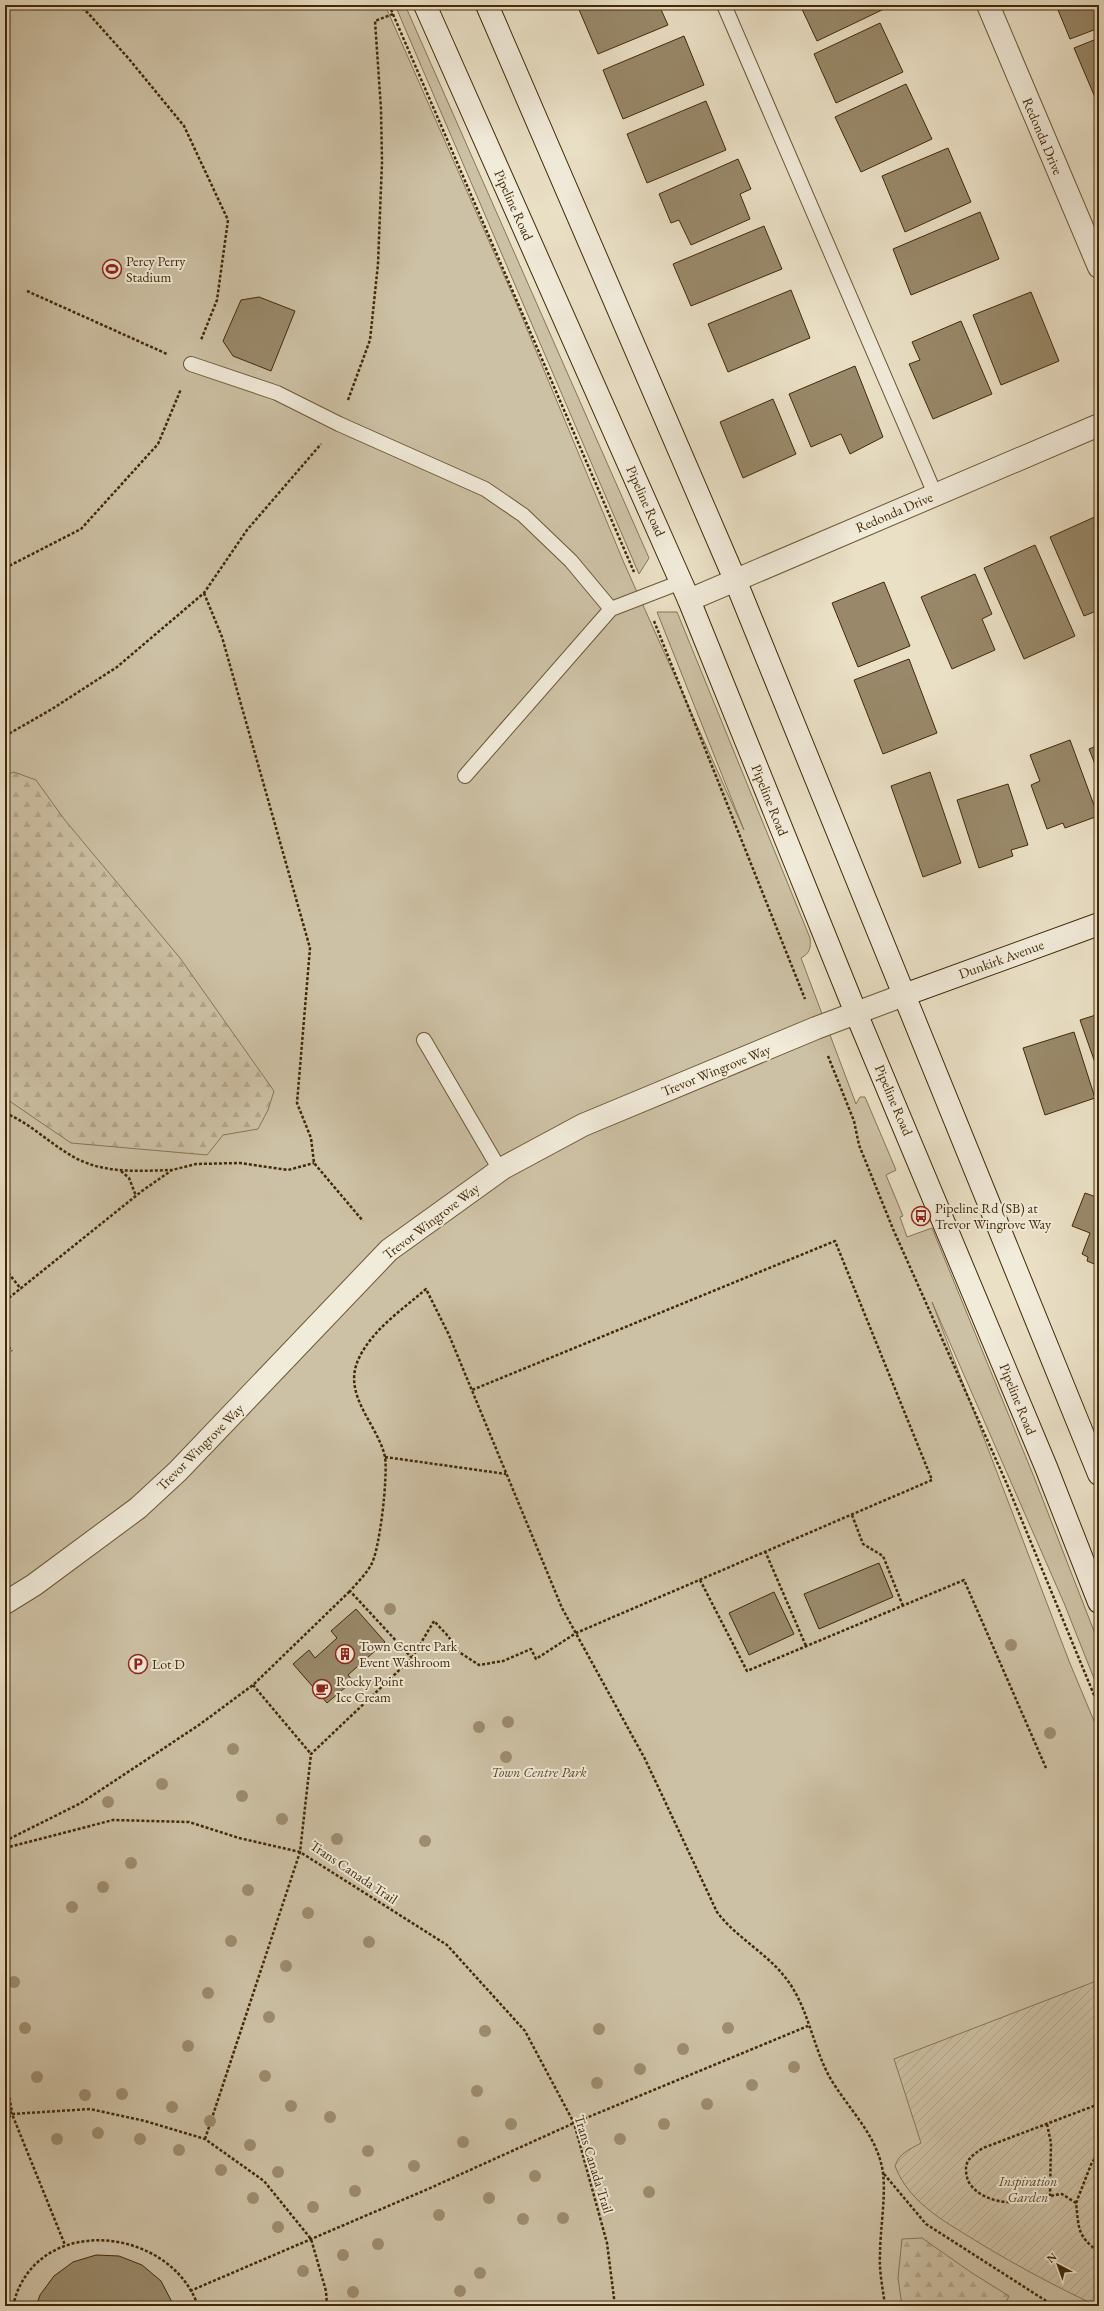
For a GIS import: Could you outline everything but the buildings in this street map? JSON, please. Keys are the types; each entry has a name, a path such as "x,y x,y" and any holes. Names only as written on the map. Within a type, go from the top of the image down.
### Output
{"main road":[{"name":"Pipeline Road","path":"426,5 685,591 856,1013 1046,1466 1099,1602"},
{"path":"486,5 736,582 1099,1474"},
{"name":"Redonda Drive","path":"988,5 1099,267"},
{"name":"Redonda Drive","path":"685,591 736,582 935,494 1099,425"},
{"name":"Dunkirk Avenue","path":"904,995 1099,924"},
{"name":"Trevor Wingrove Way","path":"5,1603 34,1585 138,1508 178,1471 389,1250 500,1170 583,1125 856,1013 904,995"}],"lane":[{"path":"724,5 935,494"},
{"path":"191,364 277,393 339,424 485,489 523,515 571,561 611,609"},
{"path":"465,776 611,609 644,596 685,591"},
{"path":"424,1040 500,1170"}],"path":[{"path":"5,568 81,529 158,444 217,300 228,220 184,126 129,59 88,13 78,5"},
{"path":"389,5 644,596 796,977"},
{"path":"5,736 52,709 117,667 204,593 247,530 339,424 370,340 378,264 382,162 381,109 375,22 393,14"},
{"path":"27,291 191,364"},
{"path":"204,593 222,637 310,948 297,1103 311,1138 314,1163 363,1221"},
{"path":"835,1074 854,1121 859,1145 893,1228 1006,1482 1099,1707"},
{"path":"5,1113 29,1125 73,1157 90,1165 121,1171 172,1170 196,1164 240,1163 288,1170 314,1163"},
{"path":"5,1301 136,1196 172,1170"},
{"path":"121,1171 129,1178 136,1196"},
{"path":"253,1685 311,1754 412,1658 434,1621 448,1636 459,1652 479,1665 503,1661 531,1649 536,1659 576,1633 932,1480 835,1241 472,1390"},
{"path":"5,1269 21,1289"},
{"path":"5,1841 81,1803 192,1729 253,1685 350,1591 372,1564 384,1513 385,1457 358,1400 353,1381 358,1359 371,1338 426,1289 449,1335 562,1608 645,1759 717,1912 735,1933 755,1948 788,1982 829,2075 866,2129 875,2147 883,2174 879,2257 885,2306"},
{"path":"5,1343 12,1351"},
{"path":"385,1457 506,1474"},
{"path":"852,1515 863,1544 883,1556 903,1606"},
{"path":"765,1551 806,1646"},
{"path":"700,1580 747,1671 964,1580 1046,1768"},
{"path":"350,1591 412,1658"},
{"name":"Trans Canada Trail","path":"311,1754 300,1852 447,1945 525,2031 574,2123 607,2243 615,2306"},
{"path":"5,1848 113,1820 189,1822 239,1838 300,1852 204,2139"},
{"path":"190,2291 428,2189 574,2123 808,2026"},
{"path":"5,2073 12,2114"},
{"path":"5,2103 12,2114 65,2245"},
{"path":"1076,2203 1062,2194 1007,2202 982,2195 968,2184 965,2169 968,2159 983,2148 1099,2104"},
{"path":"5,2121 12,2114 90,2109 145,2121 204,2139 264,2181 311,2239 326,2291 327,2306"},
{"path":"1047,2124 1050,2143 1050,2196"},
{"path":"1099,2154 1092,2162 1076,2203 1078,2226 1084,2241 1099,2252"},
{"path":"883,2174 926,2224 1054,2306"},
{"path":"13,2306 21,2281 32,2267 48,2253 65,2245 84,2240 103,2240 136,2247 159,2259 174,2272 190,2291 198,2306"}],"green space":[{"name":"Town Centre Park","path":"5,5 385,5 517,305 624,563 744,830 657,612 677,612 810,938 809,950 801,958 856,1104 860,1097 865,1097 896,1170 886,1175 903,1216 900,1217 907,1237 932,1228 1034,1477 1099,1644 1099,1691 1064,1603 932,1302 1069,1661 1099,1733 1099,2306 5,2306"},
{"path":"395,5 405,5 649,558 639,574"},
{"path":"14,772 36,780 64,819 180,958 274,1091 268,1110 258,1129 223,1135 207,1155 71,1143 5,1098 5,775"},
{"name":"Inspiration Garden","path":"1099,1980 1099,2306 1097,2306 1067,2292 981,2244 931,2212 910,2192 895,2166 902,2155 921,2143 894,2059"},
{"path":"922,2238 972,2273 1009,2296 1004,2306 902,2306 898,2278 902,2239"}],"place":[{"name":"Percy Perry Stadium","path":"112,269"},
{"name":"Pipeline Rd (SB) at Trevor Wingrove Way","path":"921,1216"},
{"name":"Town Centre Park Event Washroom","path":"345,1654"},
{"name":"Lot D","path":"138,1664"},
{"name":"Rocky Point Ice Cream","path":"322,1689"}]}
